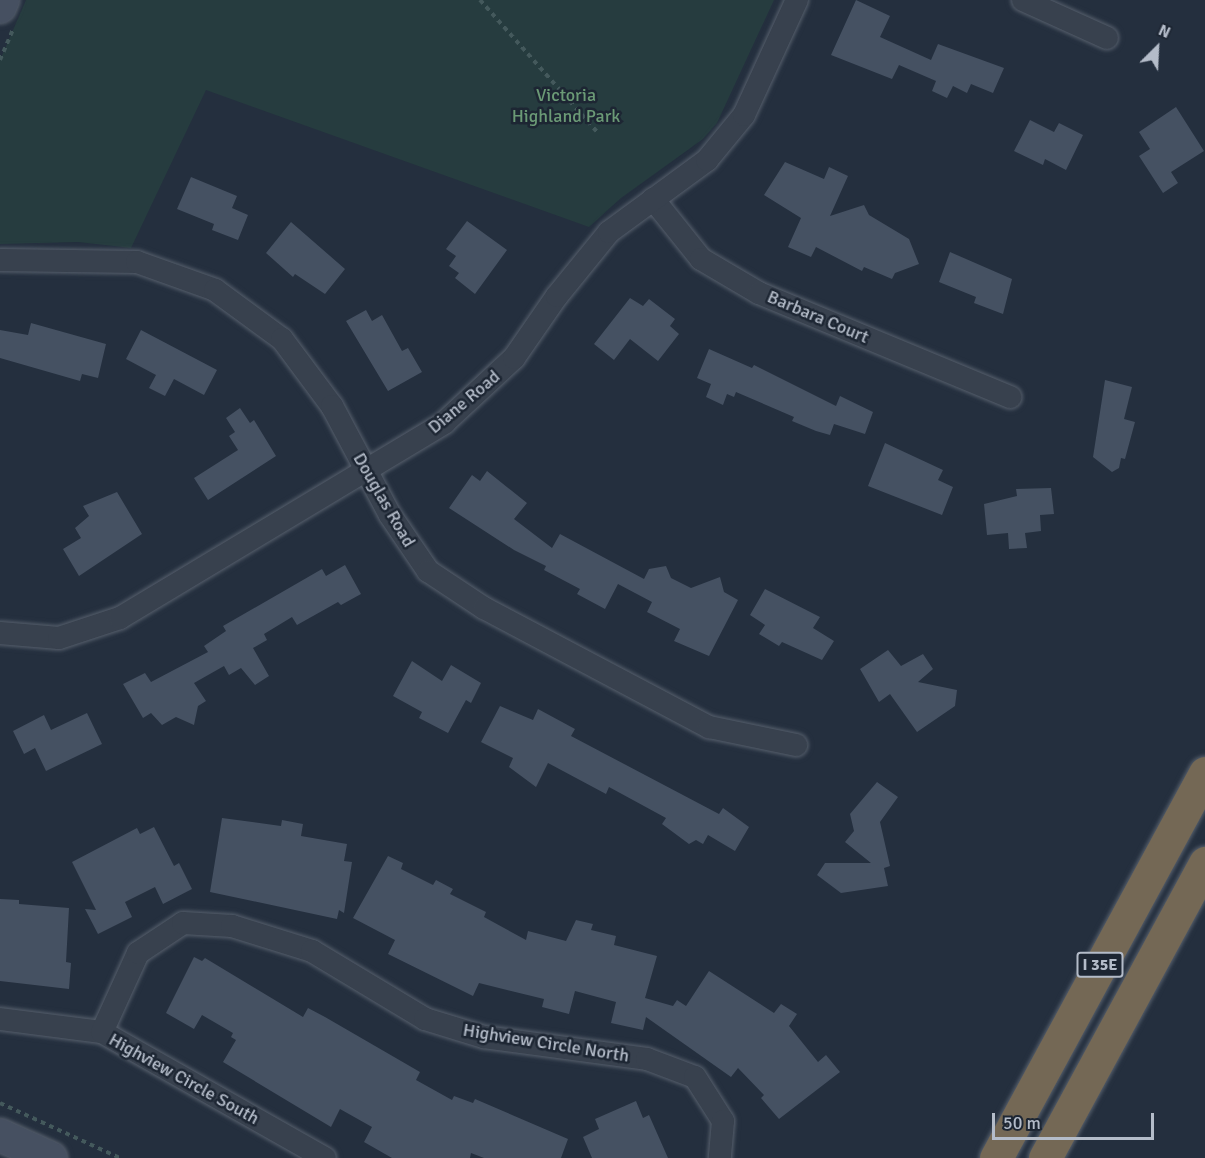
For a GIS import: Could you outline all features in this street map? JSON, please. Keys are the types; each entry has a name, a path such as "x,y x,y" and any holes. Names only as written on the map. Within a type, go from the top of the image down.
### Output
{"highway":[{"name":"I 35E","path":"996,1158 1205,773"},
{"name":"I 35E","path":"1045,1158 1205,862"}],"street":[{"path":"0,7 3,0"},
{"name":"Diane Road","path":"0,633 59,638 120,618 444,423 514,358 557,296 609,232 707,160 744,115 797,0"},
{"path":"1023,0 1107,38"},
{"name":"Barbara Court","path":"653,199 701,259 759,293 1010,397"},
{"name":"Douglas Road","path":"0,260 137,262 215,290 282,339 332,406 366,471 428,572 484,608 708,727 795,745"},
{"name":"Highview Circle North","path":"102,1032 138,953 183,923 232,926 312,951 425,1019 484,1037 646,1059 694,1077 723,1121 720,1158"},
{"name":"Highview Circle South","path":"0,1019 102,1032 325,1158"},
{"path":"0,1135 51,1158"}],"path":[{"path":"480,0 597,132"},
{"path":"0,1103 120,1158"}],"green space":[{"name":"Victoria Highland Park","path":"26,0 774,0 717,123 703,139 621,198 589,227 206,90 131,248 78,242 0,244 0,60"}],"building":[{"path":"856,0 890,16 880,37 931,60 938,44 1004,68 993,93 971,84 967,93 953,86 947,98 932,91 936,81 899,65 892,79 831,55"},
{"path":"1176,107 1204,151 1171,172 1178,183 1163,193 1139,156 1150,149 1139,132"},
{"path":"1030,120 1054,132 1059,123 1083,135 1066,170 1045,159 1043,165 1014,151"},
{"path":"785,162 824,179 829,167 848,176 830,216 864,205 869,215 909,239 919,264 895,273 892,279 864,267 862,271 816,247 811,257 788,247 801,218 764,195"},
{"path":"191,177 237,196 232,208 248,215 238,240 212,230 214,224 177,209"},
{"path":"467,221 507,250 475,294 455,278 459,273 449,266 456,256 446,249"},
{"path":"291,222 345,269 325,294 295,274 293,277 266,253"},
{"path":"950,252 1012,279 1003,314 974,303 976,297 939,282"},
{"path":"630,298 643,306 649,299 675,319 670,326 679,334 658,361 630,339 614,360 594,344"},
{"path":"366,310 372,321 382,315 402,351 408,348 422,372 388,391 346,321"},
{"path":"31,323 106,344 98,378 82,374 80,381 0,358 0,330 28,335"},
{"path":"141,330 217,370 204,395 174,379 165,396 149,388 156,375 126,359"},
{"path":"709,349 752,368 754,365 836,406 840,396 873,412 865,434 834,424 830,435 816,431 792,421 794,417 736,392 734,397 727,394 723,405 706,397 711,384 697,378"},
{"path":"1105,380 1132,387 1124,419 1135,422 1125,459 1121,458 1119,468 1112,472 1093,457"},
{"path":"240,408 250,423 254,420 276,456 208,500 194,478 238,450 229,436 235,432 226,418"},
{"path":"885,443 943,470 938,480 953,487 942,515 868,486"},
{"path":"487,471 527,503 514,519 552,548 560,534 644,579 649,569 666,566 671,578 691,588 720,577 724,592 738,600 709,656 674,641 680,629 647,612 652,602 618,584 605,609 577,594 580,589 544,570 546,566 514,550 449,508 472,475 480,481"},
{"path":"1051,488 1054,514 1040,515 1041,531 1025,533 1027,548 1009,549 1008,533 987,535 984,504 1017,496 1016,489"},
{"path":"117,492 142,534 79,576 63,549 81,538 75,528 89,516 83,506"},
{"path":"345,565 361,594 341,605 338,602 297,625 292,617 264,634 267,640 253,648 269,676 255,685 241,668 229,675 224,666 194,683 206,701 198,706 194,725 176,717 162,725 151,713 143,718 123,684 145,673 151,682 208,652 204,646 226,631 223,626 322,569 326,576"},
{"path":"765,589 820,617 813,628 834,641 822,660 782,642 779,646 759,634 765,625 750,615"},
{"path":"888,650 901,666 923,654 933,669 918,682 957,690 955,706 917,732 890,694 879,702 860,669"},
{"path":"412,661 442,681 451,665 481,683 471,703 466,700 448,733 419,718 422,712 393,696"},
{"path":"500,706 533,720 538,709 575,729 571,736 719,814 723,808 749,827 735,851 708,835 703,844 696,840 689,844 662,824 666,818 609,787 606,794 548,763 536,787 509,767 513,758 481,742"},
{"path":"87,713 102,744 46,771 35,748 24,754 13,731 44,715 51,730"},
{"path":"877,782 898,797 880,822 890,866 884,868 888,886 841,893 817,875 825,863 871,863 845,842 854,831 850,814"},
{"path":"222,818 281,826 282,820 303,824 301,836 347,844 344,861 352,862 344,913 339,910 337,919 210,892"},
{"path":"154,827 174,866 179,863 192,889 163,904 155,887 125,902 132,917 98,934 85,909 96,910 72,862 137,828 140,834"},
{"path":"388,856 403,863 401,869 433,885 436,880 453,889 450,894 486,912 484,917 526,940 528,931 566,941 576,920 593,924 591,930 616,936 614,945 657,956 645,998 673,1006 677,1000 686,1006 709,971 774,1013 781,1004 797,1014 789,1026 818,1062 826,1055 840,1072 779,1119 761,1098 764,1095 738,1068 731,1077 646,1017 643,1030 611,1023 616,1002 575,991 569,1014 542,1007 544,999 479,983 473,996 388,954 395,940 353,918"},
{"path":"0,899 19,900 19,904 69,908 66,962 71,963 69,989 0,981"},
{"path":"194,957 202,961 205,958 303,1017 308,1008 325,1017 420,1072 416,1080 452,1100 454,1096 473,1103 475,1099 568,1139 561,1158 484,1158 471,1153 470,1158 392,1158 364,1142 372,1127 340,1109 331,1127 223,1062 236,1040 231,1037 233,1033 202,1015 194,1029 166,1013"},
{"path":"636,1101 643,1118 649,1115 668,1158 592,1158 583,1137 599,1129 595,1119"}]}
